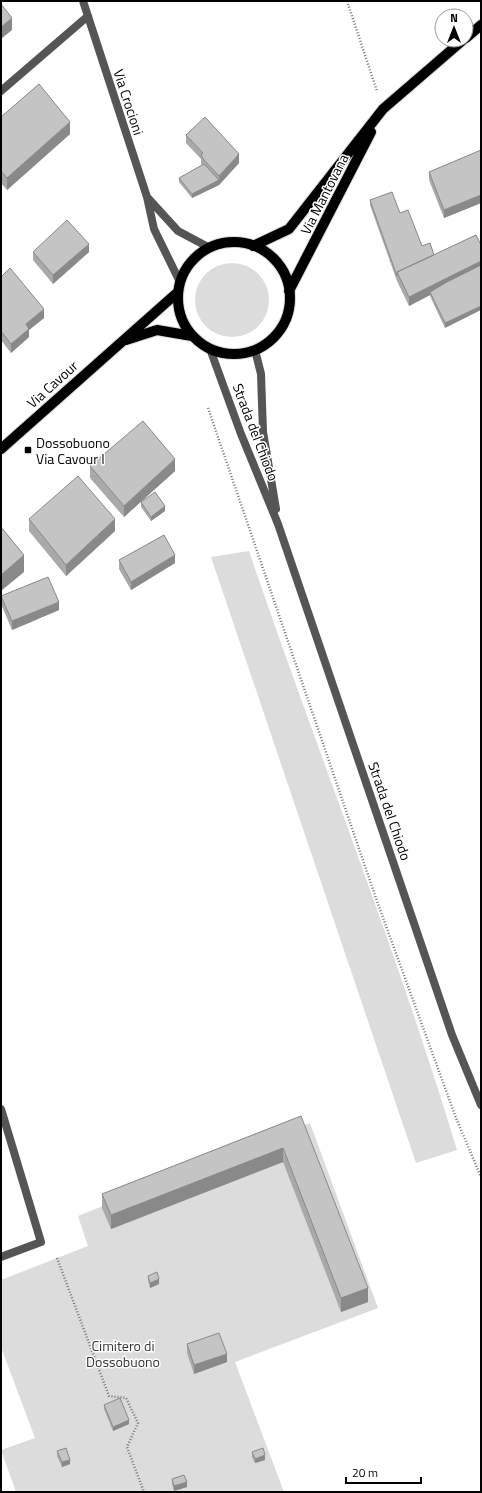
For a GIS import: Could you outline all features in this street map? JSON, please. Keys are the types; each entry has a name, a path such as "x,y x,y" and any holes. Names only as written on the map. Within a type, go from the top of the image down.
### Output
{"main road":[{"name":"Via Mantovana","path":"253,246 290,229 383,109 454,48"},
{"name":"Via Mantovana","path":"290,291 383,109"},
{"name":"Via Mantovana","path":"239,242 253,246 264,251 278,263 287,279 290,291 288,310 281,328 266,344 255,350 236,354 210,349 192,336 183,323 178,308 178,292 180,282 187,268 197,256 210,248 224,243 239,242"},
{"name":"Via Cavour","path":"1,449 178,292"},
{"name":"Via Cavour","path":"122,341 157,330 192,336"}],"street":[{"path":"1,91 88,16 83,1"},
{"name":"Via Crocioni","path":"88,16 147,197 154,229 180,282"},
{"name":"Via Crocioni","path":"147,197 178,231 210,248"},
{"name":"Strada del Chiodo","path":"210,349 241,434 278,524 452,1035 481,1104"},
{"name":"Strada del Chiodo","path":"255,350 261,374 263,432 278,524"},
{"path":"1,1109 41,1242 1,1257"}],"path":[{"path":"347,1 383,109"},
{"path":"208,408 378,904 456,1118 481,1177"},
{"path":"57,1258 109,1396 126,1398 138,1423 127,1448 144,1492"}],"green space":[{"path":"232,263 246,266 258,274 266,286 269,300 266,314 258,326 246,334 232,337 218,334 206,326 198,314 195,300 198,286 206,274 218,266"},
{"path":"249,551 382,924 457,1150 416,1163 211,557"},
{"name":"Cimitero di Dossobuono","path":"310,1123 378,1308 235,1362 284,1492 16,1492 1,1450 35,1438 1,1347 1,1280 88,1246 78,1216"}],"building":[{"path":"1,4 12,18 1,27"},
{"path":"39,84 70,122 7,178 1,171 1,117"},
{"path":"205,117 239,154 219,176 204,160 201,155 203,153 186,135"},
{"path":"481,150 481,195 444,210 429,172"},
{"path":"204,164 219,180 192,194 179,178"},
{"path":"392,192 400,213 408,210 422,246 430,243 434,255 397,272 397,276 370,200"},
{"path":"67,220 89,244 53,275 33,252"},
{"path":"476,235 481,245 481,261 409,297 397,272"},
{"path":"481,265 481,306 445,323 430,292"},
{"path":"10,268 44,309 26,324 29,329 11,344 1,331 1,277"},
{"path":"143,421 175,459 124,506 90,466"},
{"path":"78,476 115,519 66,565 29,519"},
{"path":"155,492 165,506 151,517 141,502"},
{"path":"1,527 24,555 1,575"},
{"path":"164,535 175,555 131,582 119,560"},
{"path":"48,577 59,602 12,621 1,596"},
{"path":"301,1116 368,1288 341,1298 283,1148 111,1215 102,1194"},
{"path":"157,1272 159,1279 150,1283 148,1276"},
{"path":"219,1333 227,1354 194,1365 187,1344"},
{"path":"120,1398 129,1420 113,1427 104,1405"},
{"path":"66,1448 70,1460 62,1462 57,1451"},
{"path":"263,1448 265,1455 255,1459 252,1452"},
{"path":"184,1475 187,1482 174,1486 172,1479"}],"place":[{"name":"Dossobuono Via Cavour I","path":"28,450"}]}
